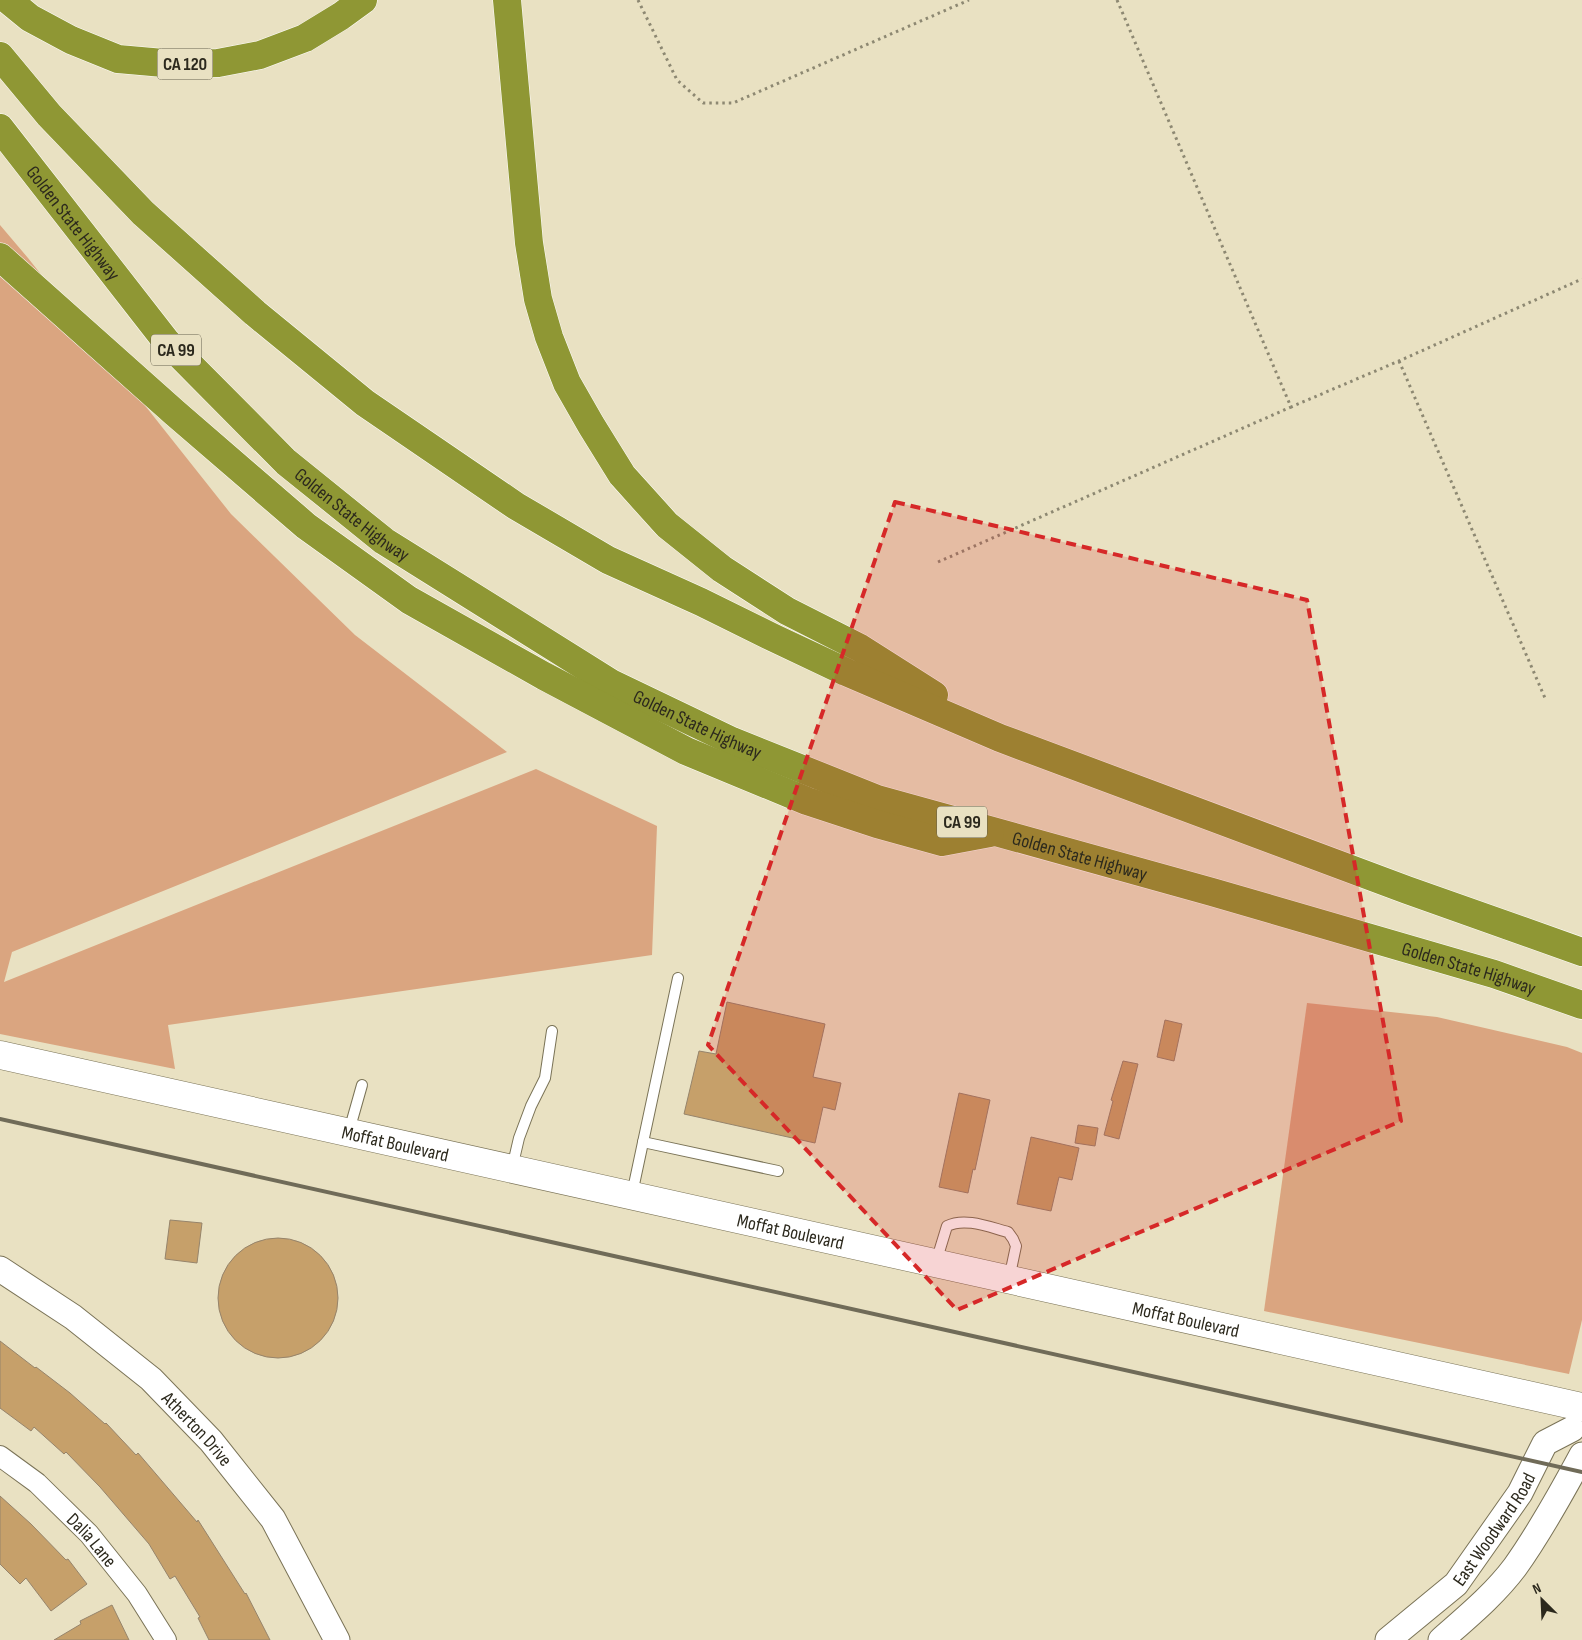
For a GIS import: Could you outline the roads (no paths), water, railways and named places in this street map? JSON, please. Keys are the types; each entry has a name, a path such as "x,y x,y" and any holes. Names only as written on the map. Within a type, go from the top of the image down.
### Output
{"highway":[{"name":"CA 120","path":"8,0 30,18 71,40 118,59 174,64 218,63 260,55 305,38 363,0"},
{"path":"508,0 529,243 538,299 549,337 567,383 622,475 667,524 722,569 787,611 860,648 1000,738"},
{"path":"0,56 49,115 143,213 255,313 373,409 516,506 608,560 701,602 846,672 1000,738 1407,890 1582,952"},
{"name":"Golden State Highway","path":"0,128 166,341 286,462 384,541 612,683 732,741 877,799 1212,892 1494,974 1582,1005"},
{"path":"0,257 175,414 306,526 409,600 544,676 686,751 807,801 877,824 942,842 997,832"}],"main road":[{"name":"Moffat Boulevard","path":"0,1055 1008,1279 1578,1410"}],"street":[{"name":"Atherton Drive","path":"0,1269 73,1317 151,1379 211,1441 273,1520 337,1640"},
{"name":"East Woodward Road","path":"1441,1640 1482,1604 1514,1568 1552,1512 1582,1454 1578,1410"},
{"name":"East Woodward Road","path":"1388,1640 1456,1584 1520,1493 1545,1443 1578,1410"},
{"name":"Dalia Lane","path":"0,1456 37,1484 89,1534 137,1594 166,1640"}],"lane":[{"path":"632,1195 678,978"},
{"path":"512,1169 519,1138 531,1106 545,1078 552,1031"},
{"path":"349,1132 362,1085"},
{"path":"643,1142 778,1171"},
{"path":"936,1263 947,1226 956,1221 966,1222 1008,1232 1014,1239 1016,1246 1008,1279"}],"railway":[{"path":"0,1119 1582,1472"}]}
